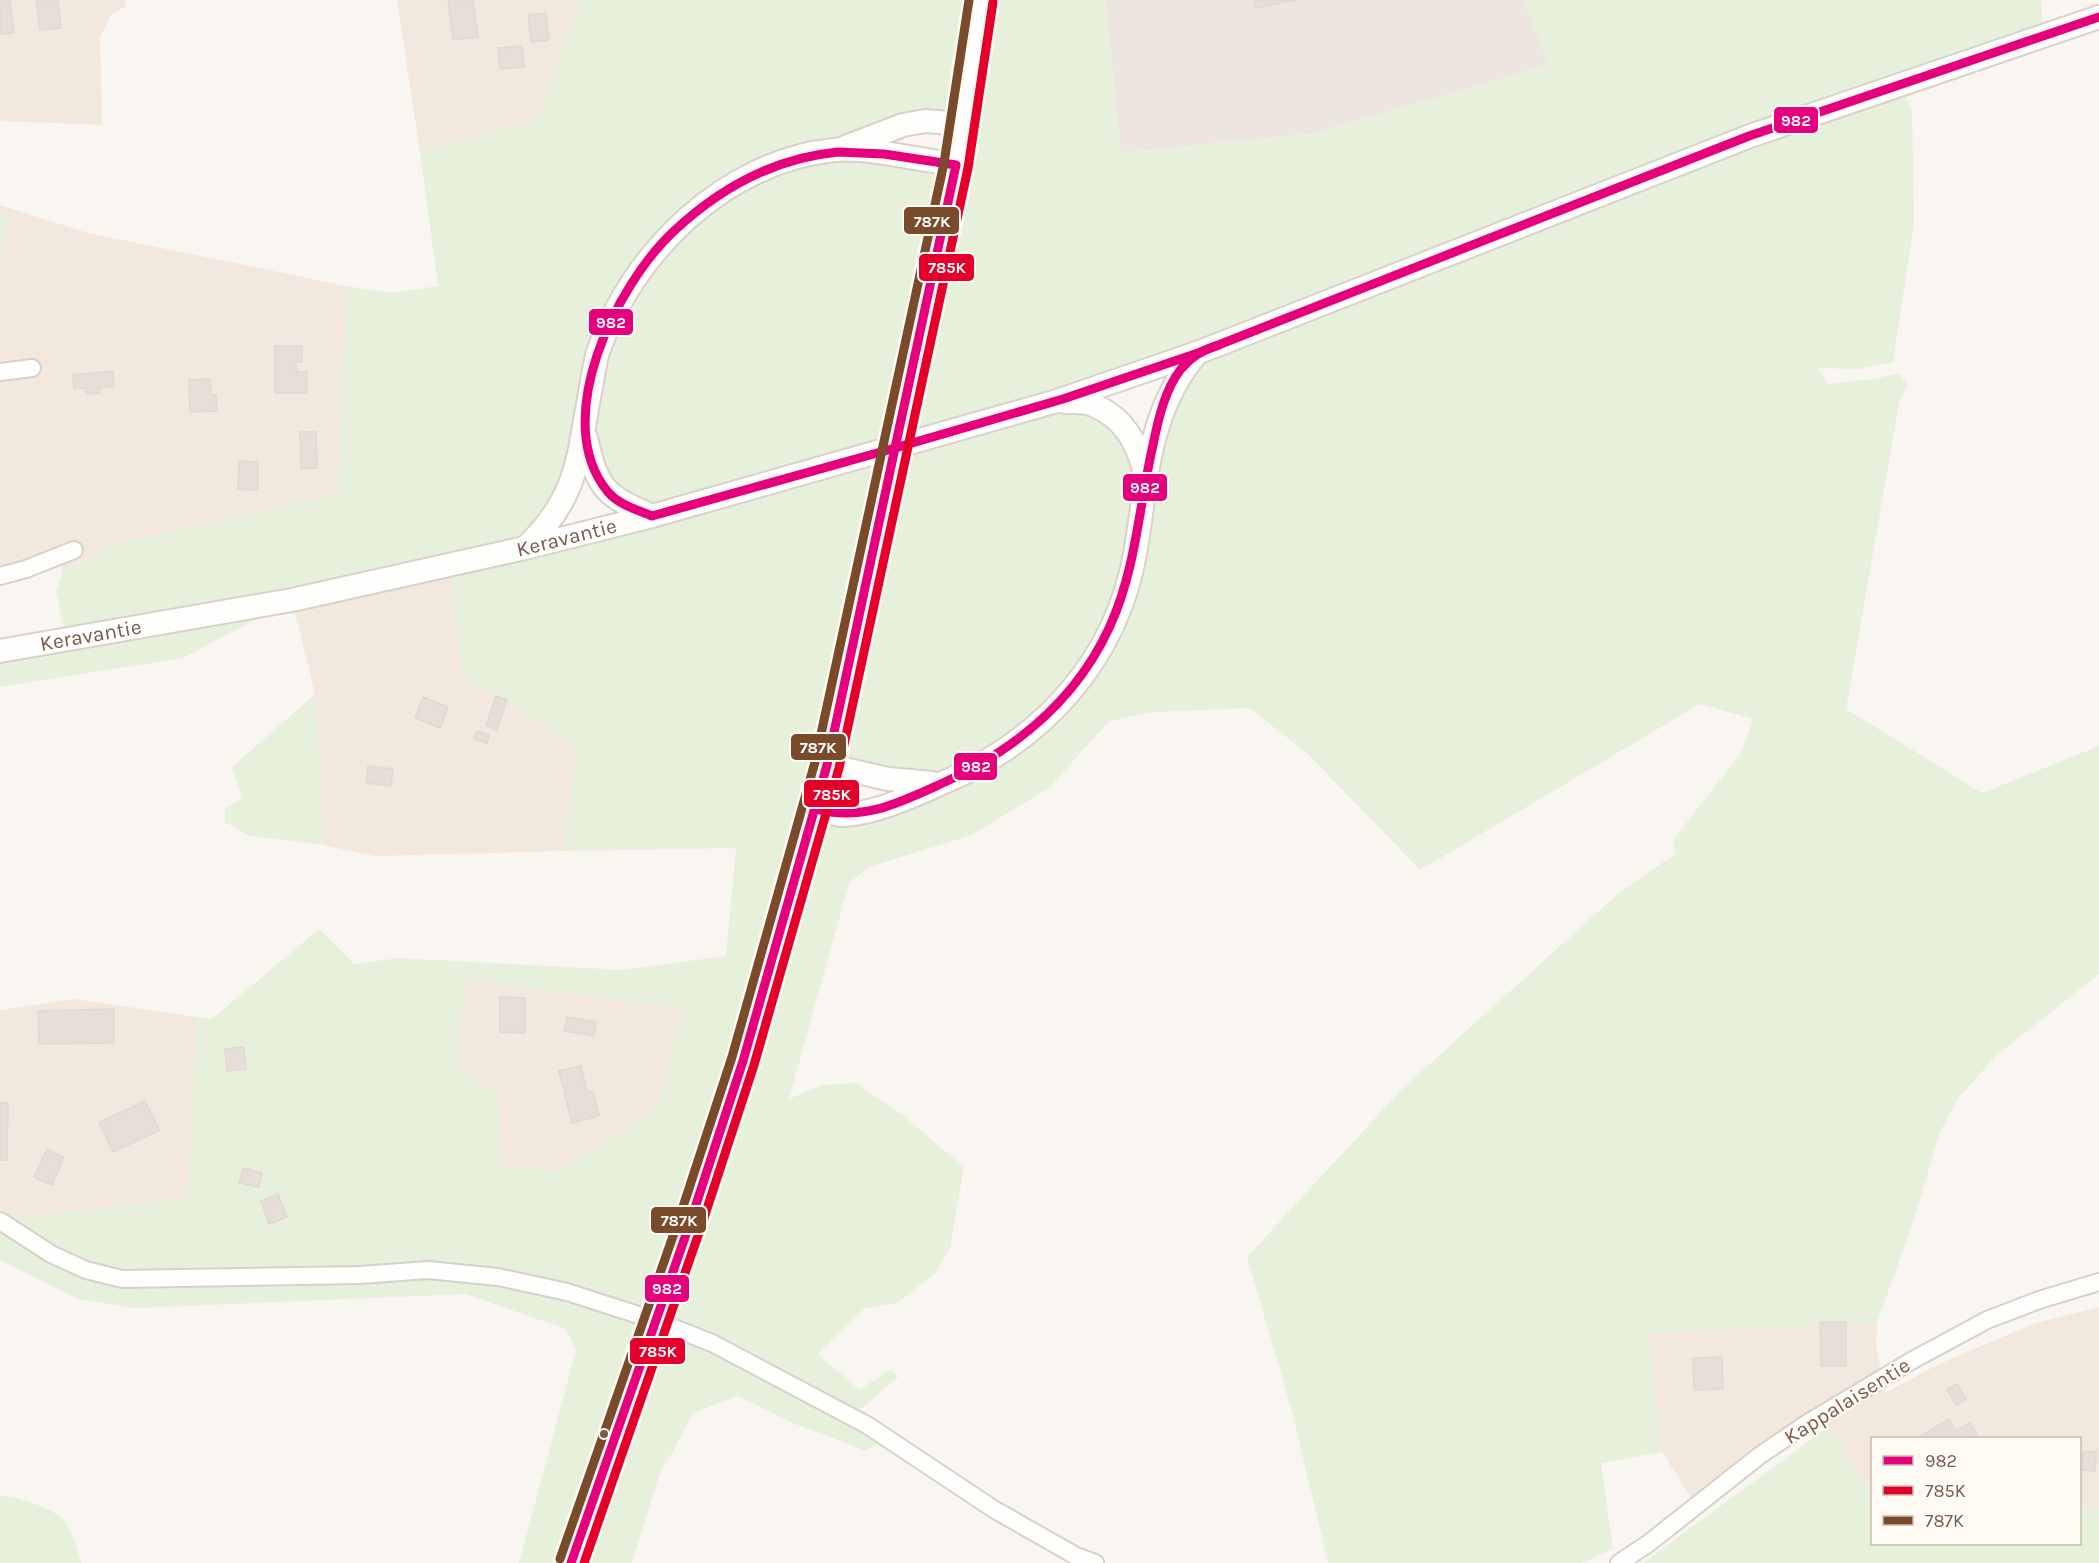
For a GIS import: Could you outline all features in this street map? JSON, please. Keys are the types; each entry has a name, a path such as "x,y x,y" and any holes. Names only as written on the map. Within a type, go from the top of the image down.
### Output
{"main road":[{"path":"571,1563 654,1320 690,1223 743,1061 827,765 956,165 981,0"},
{"name":"Keravantie","path":"0,651 292,600 525,548 652,516 1057,401 1197,353 1750,136 2099,17"},
{"path":"525,548 554,518 569,490 584,432 598,353 616,311 645,262 686,219 728,189 770,168 818,153 836,150 903,125 925,121 963,124"},
{"path":"836,150 956,165"},
{"path":"815,808 840,815 857,813 942,783 1007,750 1039,726 1070,694 1093,662 1123,595 1135,557 1149,454 1171,387 1197,353"},
{"path":"1057,401 1091,404 1117,419 1131,436 1142,458 1146,481"},
{"path":"584,432 596,476 610,495 652,516"},
{"path":"827,765 898,781 942,783"}],"street":[{"path":"0,372 32,368"},
{"path":"0,576 26,569 74,550"},
{"path":"0,1221 51,1254 86,1270 122,1279 360,1275 428,1270 521,1282 567,1292 654,1320 712,1342 867,1425 994,1510 1076,1556 1095,1563"},
{"name":"Kappalaisentie","path":"1619,1563 1759,1456 1809,1422 1911,1361 1987,1320 2039,1300 2099,1282"}],"shaded area":[{"path":"0,0 125,0 126,6 112,14 100,37 102,125 0,121"},
{"path":"397,0 582,0 537,120 420,152"},
{"path":"1105,0 1524,0 1549,65 1312,134 1121,153"},
{"path":"0,205 88,233 346,286 338,494 113,545 62,572 62,563 11,582 0,582"},
{"path":"450,564 462,676 578,746 563,851 375,856 323,845 315,694 292,600"},
{"path":"467,980 684,1008 656,1111 555,1172 498,1166 500,1109 455,1068"},
{"path":"74,999 197,1017 189,1198 18,1219 0,1209 0,1010"},
{"path":"2099,1307 2099,1508 2081,1507 2081,1437 1871,1437 1871,1495 1815,1406 1693,1500 1662,1452 1648,1333 1877,1323 1876,1345 1885,1393 1939,1364 2035,1323"}],"green space":[{"path":"582,0 1105,0 1121,153 1312,134 1549,65 1524,0 2041,0 2043,35 1900,83 1912,110 1914,223 1893,362 1859,369 1818,368 1828,384 1874,379 1899,373 1908,385 1899,403 1846,709 1982,793 2099,746 2099,974 1997,1055 1958,1098 1940,1132 1914,1219 1877,1323 1648,1333 1662,1452 1601,1463 1613,1549 1582,1563 1328,1563 1292,1411 1247,1257 1402,1089 1619,893 1675,854 1674,839 1743,750 1753,719 1700,704 1420,870 1310,756 1250,708 1154,712 1109,721 1050,787 972,835 869,867 849,883 789,1099 822,1085 856,1083 901,1114 964,1167 950,1248 936,1272 898,1303 865,1308 818,1354 859,1390 891,1369 898,1377 855,1414 889,1440 864,1450 790,1422 738,1396 693,1413 663,1470 672,1443 658,1479 632,1563 519,1563 576,1350 566,1329 466,1294 135,1308 78,1299 0,1260 0,1209 19,1218 188,1198 197,1017 212,1019 319,929 354,964 399,958 622,970 726,956 736,848 563,851 578,746 462,676 450,564 292,600 183,658 0,687 0,639 67,640 56,593 62,572 113,545 338,494 346,286 391,293 438,286 420,152 537,120","holes":["963,124 955,165 856,143","1196,354 1142,458 1117,419 1055,404","578,463 651,516 526,546","827,765 941,786 865,811 815,808","467,980 684,1008 656,1111 555,1172 498,1165 500,1109 496,1092 455,1068"]},
{"path":"0,214 6,216 10,227 3,249 0,250"},
{"path":"315,694 323,845 250,836 225,822 225,809 242,798 232,767"},
{"path":"1828,1427 1871,1495 1871,1545 2081,1545 2081,1507 2099,1508 2099,1563 1643,1563"},
{"path":"0,1496 30,1502 59,1516 70,1531 81,1563 0,1563"}],"building":[{"path":"0,0 10,0 14,33 0,34"},
{"path":"36,0 58,0 61,28 40,30"},
{"path":"448,0 473,0 478,37 453,40"},
{"path":"1254,0 1296,0 1255,8"},
{"path":"546,13 549,40 531,42 528,15"},
{"path":"522,46 524,67 500,69 498,48"},
{"path":"275,346 302,346 302,362 296,362 296,372 307,372 307,393 275,393"},
{"path":"113,371 114,386 99,388 100,393 86,394 86,388 74,389 73,375"},
{"path":"210,379 211,395 216,395 217,411 190,412 189,380"},
{"path":"300,432 316,432 317,468 301,469"},
{"path":"239,461 258,462 258,490 238,489"},
{"path":"496,696 507,700 497,730 486,726"},
{"path":"423,697 448,707 440,728 415,718"},
{"path":"477,731 489,735 487,743 474,739"},
{"path":"368,766 393,769 391,786 366,783"},
{"path":"500,997 525,998 525,1033 500,1032"},
{"path":"114,1009 114,1043 39,1044 38,1011"},
{"path":"567,1017 596,1022 594,1036 564,1031"},
{"path":"244,1047 246,1069 227,1071 225,1049"},
{"path":"581,1066 587,1092 593,1091 599,1116 572,1123 559,1071"},
{"path":"145,1101 160,1130 113,1152 99,1122"},
{"path":"0,1103 8,1103 7,1160 0,1160"},
{"path":"47,1149 64,1157 52,1185 34,1177"},
{"path":"243,1168 262,1173 259,1187 239,1183"},
{"path":"278,1194 287,1217 269,1224 261,1201"},
{"path":"1820,1322 1846,1322 1846,1366 1821,1366"},
{"path":"1722,1357 1723,1389 1694,1390 1693,1358"},
{"path":"1957,1384 1966,1399 1956,1405 1947,1389"},
{"path":"1949,1419 1956,1431 1970,1423 1978,1437 1919,1437"},
{"path":"2083,1451 2096,1452 2095,1471 2082,1470"}],"transit line":[{"name":"787K","path":"560,1559 679,1219 732,1057 815,762 944,163 969,0"},
{"name":"785K","path":"584,1563 701,1227 754,1065 839,768 968,168 993,2"},
{"name":"982","path":"895,448 1063,399 1198,353 1749,136 2099,17"},
{"name":"982","path":"838,152 884,154 956,165 895,448 652,516 629,507 608,492 592,463 585,429 588,392 597,355 612,319 631,285 652,255 674,231 710,201 771,168 815,155 838,152"},
{"name":"982","path":"815,809 850,813 882,808 945,782 971,769 1020,737 1062,699 1096,652 1119,604 1136,537 1157,425 1171,386 1175,377 1189,360 1219,345"},
{"name":"982","path":"571,1563 690,1223 743,1061 827,765 895,448"}]}
